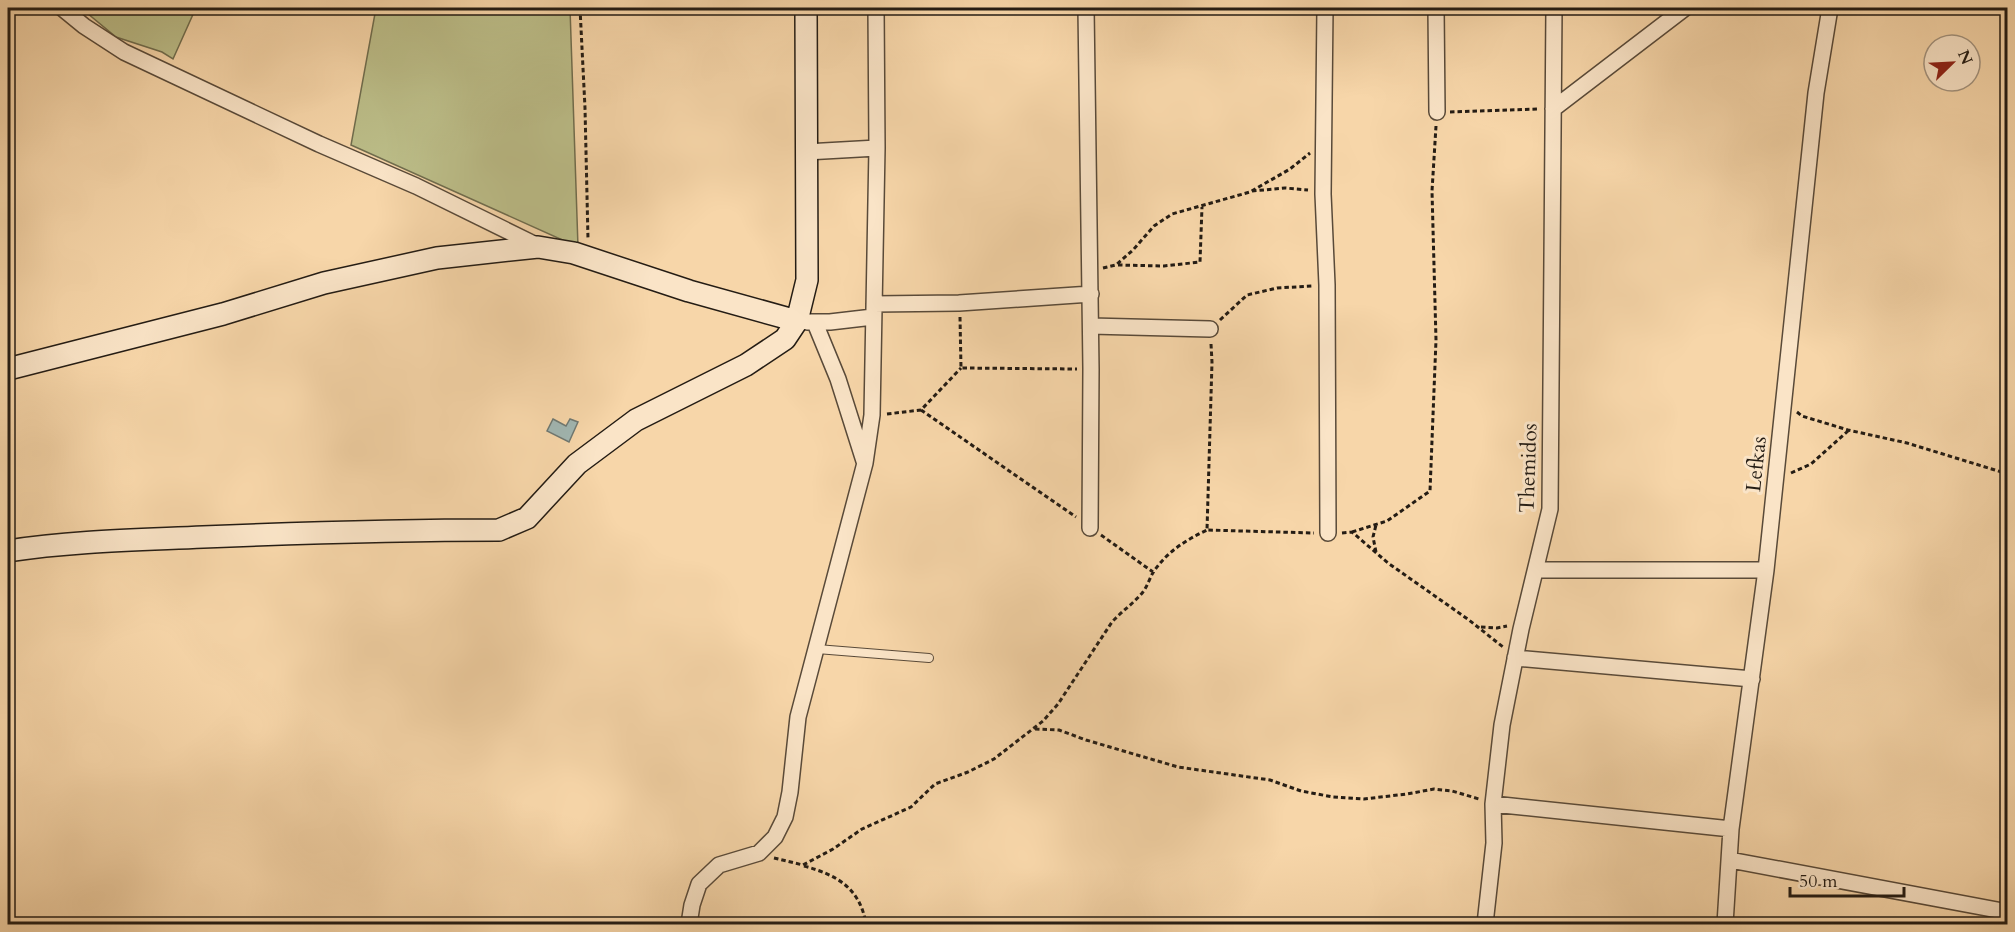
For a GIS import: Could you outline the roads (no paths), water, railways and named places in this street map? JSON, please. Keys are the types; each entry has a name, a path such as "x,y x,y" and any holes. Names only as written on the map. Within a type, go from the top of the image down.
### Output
{"street":[{"path":"62,8 84,26 124,52 319,144 416,186 538,247"},
{"path":"806,8 806,322 838,379 865,463"},
{"path":"689,924 699,884 719,865 759,853 775,837 784,817 790,792 798,717 865,463 872,416 877,148 876,8"},
{"path":"1086,8 1091,294 1090,528"},
{"path":"1325,8 1323,195 1327,285 1328,533"},
{"path":"1436,8 1437,112"},
{"name":"Themidos","path":"1485,924 1494,843 1493,804 1502,725 1515,658 1551,509 1554,8"},
{"path":"1553,109 1685,8"},
{"name":"Lefkas","path":"1725,924 1731,829 1766,570 1816,93 1830,8"},
{"path":"806,152 877,148"},
{"path":"8,369 223,314 324,283 437,258 538,247 574,253 689,291 806,322 874,310 1091,294"},
{"path":"8,551 60,545 305,533 500,530 527,518 577,464 636,420 746,365 806,322"},
{"path":"1091,326 1210,329"},
{"path":"1536,570 1766,570"},
{"path":"1515,658 1752,680"},
{"path":"1493,804 1731,829"},
{"path":"1730,860 2007,912"}],"lane":[{"path":"817,649 929,658"}],"water":[{"path":"553,419 566,426 570,419 578,422 569,442 547,431"}]}
